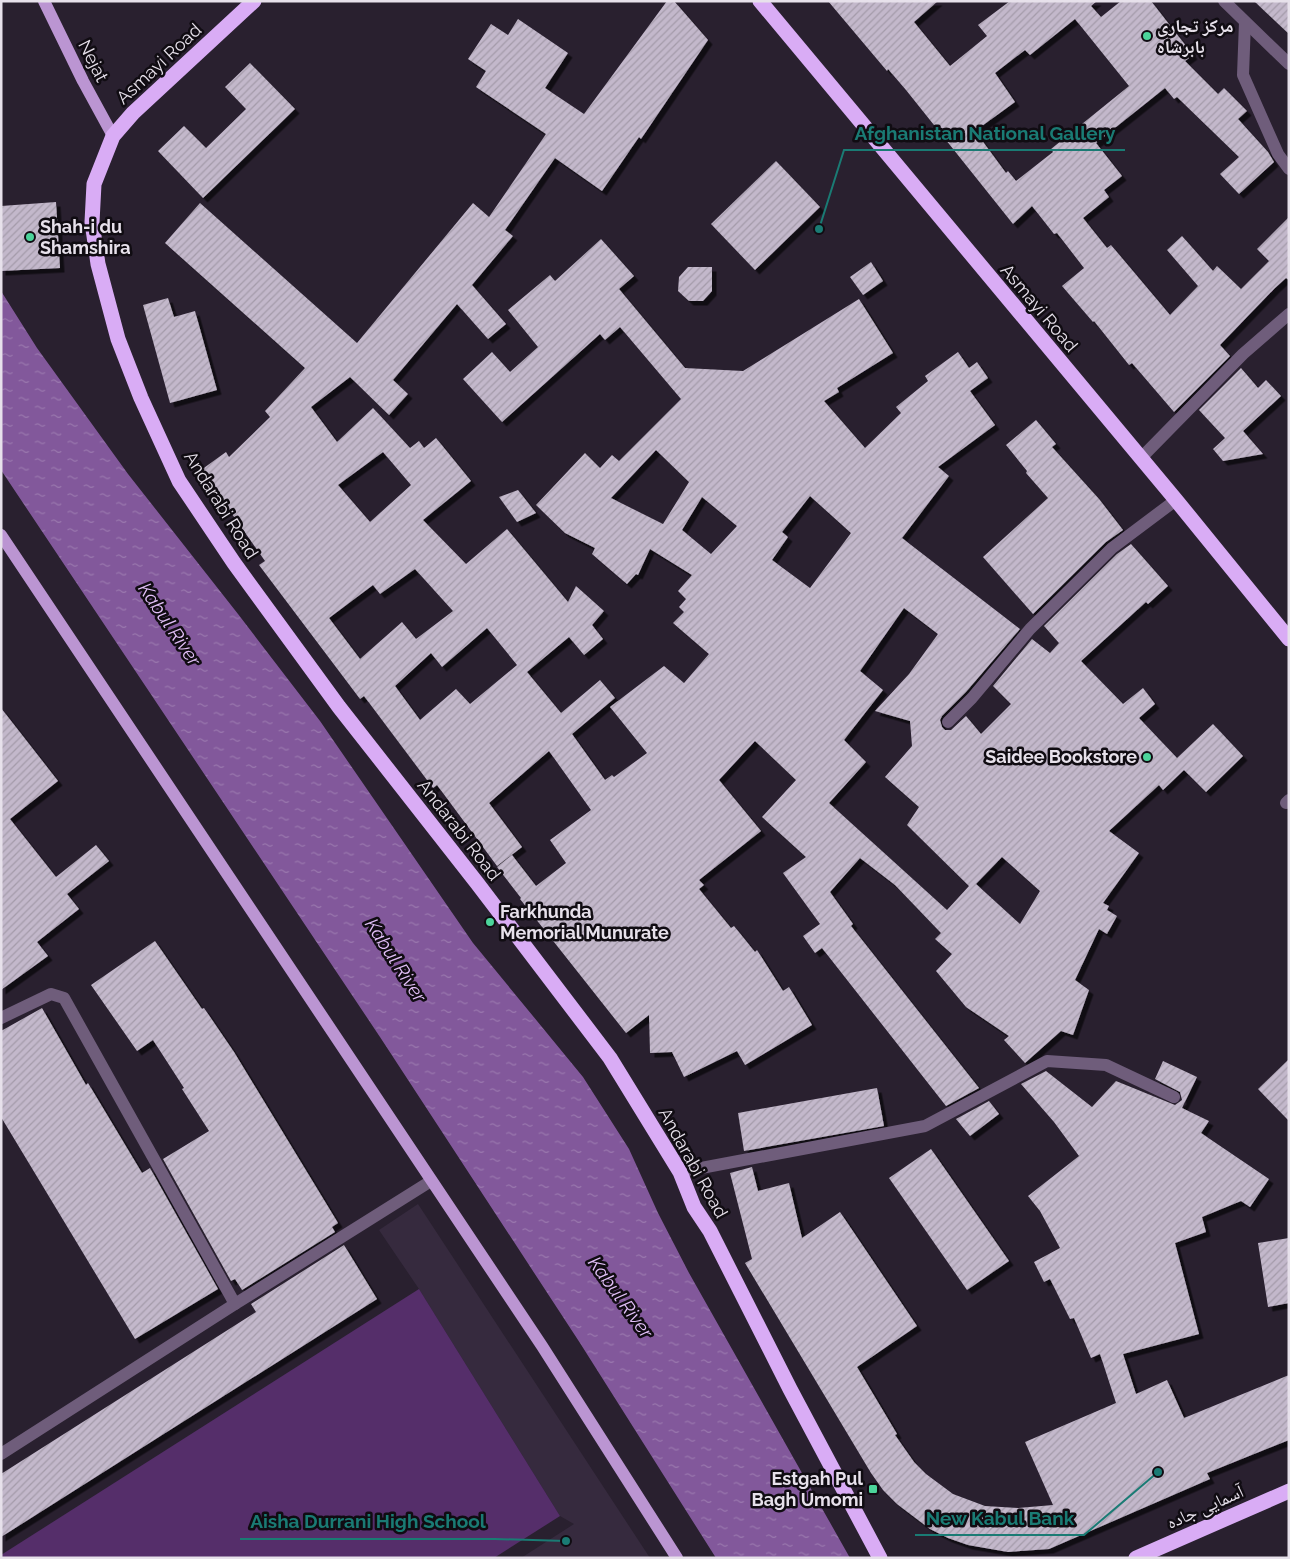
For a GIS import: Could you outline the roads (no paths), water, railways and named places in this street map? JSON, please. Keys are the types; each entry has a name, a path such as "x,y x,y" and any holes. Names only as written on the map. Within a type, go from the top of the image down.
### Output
{"highway":[{"name":"Asmayi Road","path":"113,136 133,113 254,1"},
{"name":"Asmayi Road","path":"760,1 1176,500 1289,639"},
{"name":"Andarabi Road","path":"113,136 94,184 92,222 98,264 118,339 141,398 179,481 234,563 339,707 494,905 610,1058 680,1172 694,1207 710,1231 790,1389 880,1558"},
{"name":"آسمایی جاده","path":"1136,1558 1289,1491"}],"main road":[{"name":"Nejat","path":"44,1 83,81 113,136"},
{"path":"1,535 542,1346 677,1558"}],"street":[{"path":"1224,1 1289,64"},
{"path":"1245,22 1244,75 1278,154 1289,169"},
{"path":"1141,458 1243,354 1289,314"},
{"path":"948,722 972,698 1030,629 1112,548 1176,500"},
{"path":"1,1018 51,994 64,998 235,1304"},
{"path":"680,1172 924,1126 1047,1061 1106,1065 1174,1096"},
{"path":"1,1454 431,1181"}],"water":[{"name":"Kabul River","path":"1,291 37,348 128,474 320,721 473,943 583,1077 629,1149 658,1213 689,1273 850,1558 716,1558 580,1343 380,1037 1,470"}],"place":[{"name":"مرکز تجاری بابرشاه","path":"1147,36"},
{"name":"Afghanistan National Gallery","path":"819,229"},
{"name":"Shah-i du Shamshira","path":"30,237"},
{"name":"Saidee Bookstore","path":"1147,757"},
{"name":"Farkhunda Memorial Munurate","path":"490,922"},
{"name":"New Kabul Bank","path":"1158,1472"},
{"name":"Estgah Pul Bagh Umomi","path":"873,1489"},
{"name":"Aisha Durrani High School","path":"566,1541"}]}
